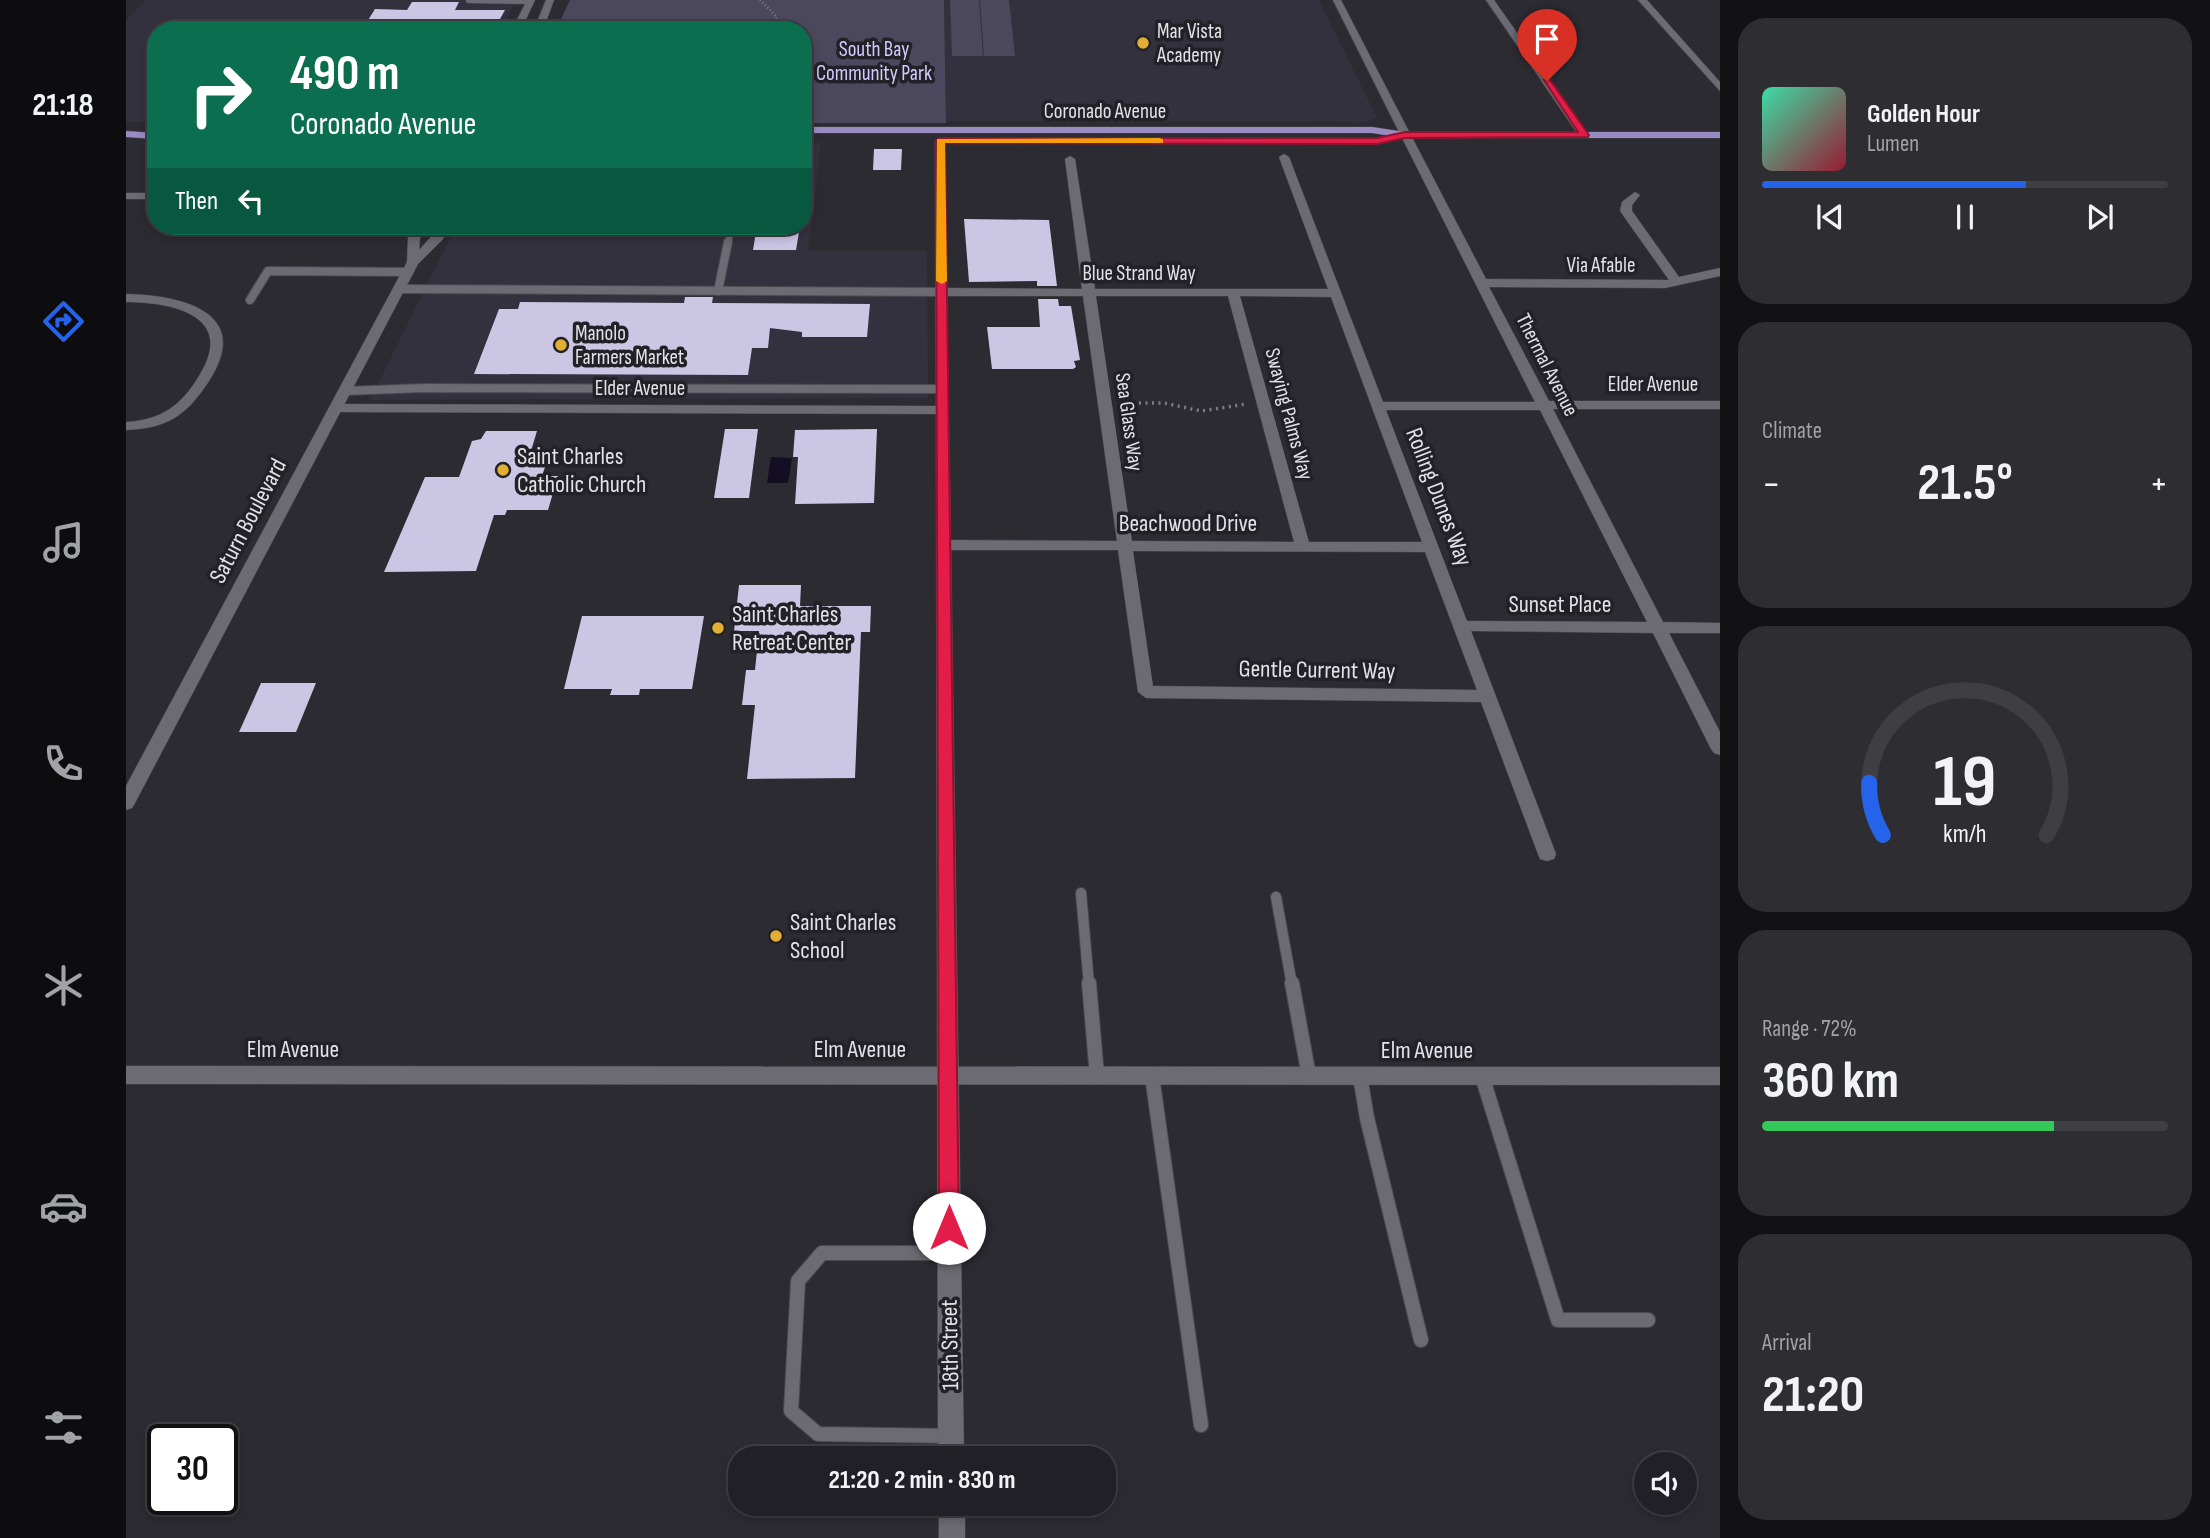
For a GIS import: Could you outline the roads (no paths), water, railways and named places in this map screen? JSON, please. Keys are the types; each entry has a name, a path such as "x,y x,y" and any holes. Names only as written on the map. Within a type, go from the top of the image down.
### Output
{"main road":[{"name":"Coronado Avenue","path":"812,130 940,135 1377,141 1405,135 1720,135"},
{"path":"126,134 147,134"},
{"name":"Coronado Avenue","path":"812,140 940,135"}],"street":[{"path":"520,21 531,0"},
{"path":"542,21 550,0"},
{"name":"Thermal Avenue","path":"1337,0 1720,749"},
{"path":"1490,0 1584,135"},
{"path":"1642,0 1720,88"},
{"name":"18th Street","path":"940,135 951,1446"},
{"name":"Rolling Dunes Way","path":"1284,157 1547,854"},
{"name":"Sea Glass Way","path":"1070,159 1146,692"},
{"path":"1635,195 1626,204 1626,211 1677,283"},
{"path":"126,196 147,196"},
{"name":"Saturn Boulevard","path":"411,267 416,235"},
{"name":"Saturn Boulevard","path":"126,803 411,267 440,235"},
{"name":"Via Afable","path":"1481,284 1677,283 1720,272"},
{"name":"Blue Strand Way","path":"942,292 1335,293"},
{"name":"Swaying Palms Way","path":"1233,293 1303,546"},
{"path":"126,298 169,302 196,312 205,318 216,332 219,349 196,391 180,412 149,424 126,426"},
{"name":"Elder Avenue","path":"341,400 943,410"},
{"name":"Elder Avenue","path":"1378,406 1720,405"},
{"name":"Beachwood Drive","path":"944,545 1432,547"},
{"name":"Sunset Place","path":"1461,626 1720,628"},
{"name":"Gentle Current Way","path":"1146,692 1488,696"},
{"name":"Elm Avenue","path":"126,1076 1720,1076"},
{"path":"951,1516 952,1538"}],"lane":[{"path":"469,0 531,0"},
{"path":"718,291 730,235"},
{"path":"250,300 268,271 411,267"},
{"path":"401,289 942,292"},
{"path":"341,400 423,388 942,388"},
{"path":"1081,892 1097,1076"},
{"path":"1276,897 1309,1076"},
{"path":"1152,1076 1201,1425"},
{"path":"1360,1076 1367,1118 1421,1340"},
{"path":"1482,1076 1558,1320 1647,1320"},
{"path":"949,1253 822,1253 798,1281 790,1411 818,1434 951,1436"}],"place":[{"name":"Mar Vista Academy","path":"1143,43"},
{"name":"Manolo Farmers Market","path":"561,345"},
{"name":"Saint Charles Catholic Church","path":"503,470"},
{"name":"Saint Charles Retreat Center","path":"718,628"},
{"name":"Saint Charles School","path":"776,936"}],"park label":[{"name":"South Bay Community Park","path":"874,61"}]}
